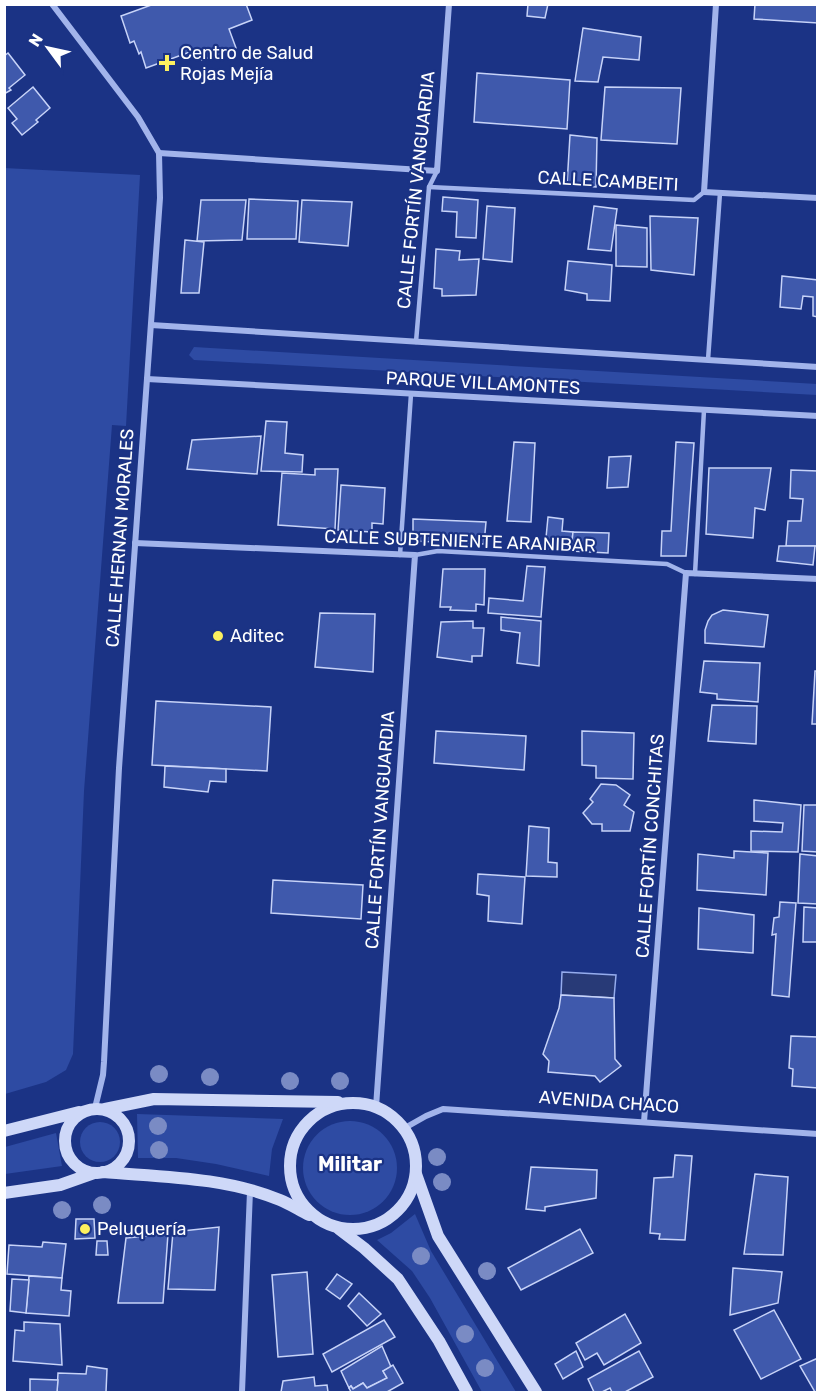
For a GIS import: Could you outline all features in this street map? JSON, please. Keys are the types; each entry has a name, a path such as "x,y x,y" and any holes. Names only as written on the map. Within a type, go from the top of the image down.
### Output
{"main road":[{"path":"4,1131 154,1099 351,1103 376,1107 398,1121 410,1139 415,1156 416,1174 438,1236 536,1392"},
{"path":"320,1221 304,1208 294,1190 289,1170 291,1150 300,1131 314,1116 332,1107 351,1103"},
{"path":"4,1193 60,1185 99,1173 116,1167 125,1157 130,1138 122,1119 95,1110 71,1122 67,1130 65,1146 78,1167 99,1173 197,1180 250,1191 280,1200 339,1229 398,1279 439,1341 467,1392"},
{"path":"339,1229 360,1229 380,1224 398,1211 410,1194 416,1174"}],"street":[{"name":"CALLE HERNAN MORALES","path":"52,4 138,117 159,153 160,198 119,768 103,1075 95,1110"},
{"name":"CALLE FORTÍN VANGUARDIA","path":"437,171 449,4"},
{"path":"704,192 716,4"},
{"path":"159,153 437,171"},
{"name":"CALLE CAMBEITI","path":"704,192 818,198"},
{"name":"PARQUE VILLAMONTES","path":"151,325 818,367"},
{"name":"PARQUE VILLAMONTES","path":"147,380 818,416"},
{"name":"CALLE SUBTENIENTE ARANIBAR","path":"135,543 415,555"},
{"name":"CALLE FORTÍN VANGUARDIA","path":"376,1107 415,555"},
{"name":"CALLE SUBTENIENTE ARANIBAR","path":"686,573 818,579"},
{"name":"CALLE FORTÍN CONCHITAS","path":"645,1122 686,573"},
{"name":"AVENIDA CHACO","path":"403,1129 443,1109 818,1134"},
{"path":"242,1392 250,1191"}],"lane":[{"name":"CALLE FORTÍN VANGUARDIA","path":"416,342 429,187 437,171"},
{"name":"CALLE CAMBEITI","path":"429,187 694,200 704,192"},
{"path":"708,360 720,193"},
{"path":"400,555 411,394"},
{"path":"695,574 704,410"},
{"name":"CALLE SUBTENIENTE ARANIBAR","path":"415,555 438,551 667,564 686,573"}],"shaded area":[{"path":"4,168 140,175 126,426 112,425 84,791 73,1054 66,1070 46,1082 5,1094"},
{"path":"194,347 817,384 817,395 194,360 189,355"},
{"path":"562,972 616,975 614,998 561,995"},
{"path":"137,1114 283,1119 272,1149 269,1176 176,1158 138,1158"},
{"path":"350,1121 368,1124 383,1135 394,1150 397,1168 394,1186 383,1201 368,1212 350,1215 332,1212 317,1201 306,1186 303,1168 306,1150 317,1135 332,1124"},
{"path":"100,1122 114,1128 120,1142 114,1156 100,1162 86,1156 80,1142 86,1128"},
{"path":"56,1133 62,1166 5,1174 5,1147"},
{"path":"415,1214 431,1251 516,1392 482,1392 430,1298 412,1271 377,1240 391,1233"}],"building":[{"path":"154,4 246,4 252,20 229,29 236,48 202,60 198,49 146,68 141,52 139,54 134,41 130,43 121,16"},
{"path":"528,4 548,4 545,18 527,16"},
{"path":"755,4 818,4 818,23 754,19"},
{"path":"583,28 641,37 639,60 603,57 598,82 575,81"},
{"path":"8,53 25,75 4,94 4,56"},
{"path":"477,73 570,80 567,129 474,122"},
{"path":"33,87 50,108 22,135 12,123 17,119 8,108"},
{"path":"605,87 681,88 677,144 601,140"},
{"path":"570,135 597,138 596,187 567,185"},
{"path":"443,197 478,200 476,238 456,237 457,212 442,211"},
{"path":"249,199 298,201 296,239 247,239"},
{"path":"201,200 246,200 242,240 197,241"},
{"path":"302,200 352,202 348,246 299,242"},
{"path":"487,206 515,208 512,262 483,259"},
{"path":"594,206 617,209 611,251 588,249"},
{"path":"650,216 698,218 694,275 651,270"},
{"path":"616,225 647,228 647,267 616,266"},
{"path":"185,240 204,242 199,293 181,293"},
{"path":"436,249 460,251 459,260 479,259 476,295 442,296 442,289 434,288"},
{"path":"568,261 612,265 610,301 587,300 587,294 565,290"},
{"path":"782,276 818,280 818,317 813,316 813,297 803,296 801,309 780,307"},
{"path":"266,421 287,422 285,453 303,455 302,472 261,471"},
{"path":"261,436 257,474 187,469 192,440"},
{"path":"514,442 535,443 531,522 507,521"},
{"path":"676,442 694,443 686,556 661,556 662,531 671,531"},
{"path":"631,456 628,487 607,488 609,457"},
{"path":"709,468 771,468 765,510 755,508 753,538 706,534"},
{"path":"315,469 338,469 335,529 278,525 282,473 315,475"},
{"path":"791,470 818,471 818,546 786,546 788,521 801,521 803,499 790,498"},
{"path":"341,485 385,488 383,524 372,523 372,532 338,530"},
{"path":"548,517 563,519 562,531 573,532 571,551 545,548"},
{"path":"413,519 486,522 484,544 413,541"},
{"path":"573,532 609,533 608,553 571,551"},
{"path":"779,546 815,546 813,565 777,561"},
{"path":"527,566 545,567 541,617 488,613 489,598 523,601"},
{"path":"443,569 485,569 484,605 476,604 476,611 450,610 451,607 440,607"},
{"path":"723,610 768,615 764,647 705,643 708,621 712,615"},
{"path":"320,613 375,614 373,672 315,667"},
{"path":"501,617 541,621 539,666 517,663 520,633 501,630"},
{"path":"473,621 473,628 484,628 482,656 472,656 472,662 437,657 441,622"},
{"path":"704,661 760,663 758,702 717,699 717,694 700,692"},
{"path":"815,671 818,671 818,724 812,724"},
{"path":"156,701 271,707 267,771 152,765"},
{"path":"712,705 757,706 756,744 708,741"},
{"path":"436,731 526,736 524,770 434,763"},
{"path":"582,731 634,733 633,779 596,778 596,766 582,765"},
{"path":"165,766 226,769 226,782 210,781 208,792 164,787"},
{"path":"601,784 616,785 630,795 624,805 634,812 630,831 602,831 602,824 592,824 583,813 593,802 590,799"},
{"path":"754,800 801,805 798,852 751,851 751,831 782,832 783,823 754,821"},
{"path":"804,805 818,805 818,852 802,851"},
{"path":"529,826 549,828 548,862 557,863 557,877 526,876"},
{"path":"734,851 768,853 766,895 697,890 698,854 734,858"},
{"path":"800,854 818,856 818,904 798,903"},
{"path":"478,874 525,877 522,924 488,921 489,896 477,894"},
{"path":"273,880 363,885 361,919 271,913"},
{"path":"780,902 796,903 789,997 772,995 776,934 772,935 774,918 779,917"},
{"path":"804,907 818,908 818,942 803,942"},
{"path":"699,908 754,915 753,953 698,949"},
{"path":"561,995 614,998 615,1059 621,1066 600,1082 595,1076 548,1072 549,1061 543,1054 559,1008"},
{"path":"791,1036 818,1037 818,1088 792,1086 793,1069 789,1068"},
{"path":"675,1155 692,1156 685,1240 659,1239 660,1234 650,1233 654,1178 673,1177"},
{"path":"531,1167 597,1170 596,1198 545,1207 545,1211 526,1209"},
{"path":"755,1174 788,1177 783,1255 744,1254"},
{"name":"Peluquería","path":"76,1219 94,1219 95,1238 75,1239"},
{"path":"219,1227 215,1290 168,1289 173,1232"},
{"path":"580,1229 593,1253 521,1290 508,1268"},
{"path":"168,1234 163,1303 118,1303 126,1238"},
{"path":"97,1241 107,1241 108,1255 96,1255"},
{"path":"43,1242 66,1244 62,1278 7,1274 9,1245 42,1247"},
{"path":"733,1268 782,1272 778,1303 730,1315"},
{"path":"307,1272 313,1354 278,1357 272,1275"},
{"path":"337,1274 352,1284 340,1299 326,1289"},
{"path":"29,1276 62,1278 61,1290 71,1291 69,1316 26,1313"},
{"path":"12,1279 29,1280 26,1313 10,1311"},
{"path":"359,1293 381,1314 367,1326 348,1306"},
{"path":"774,1310 801,1359 761,1379 734,1330"},
{"path":"625,1314 641,1343 604,1365 597,1353 585,1360 576,1343"},
{"path":"384,1320 395,1337 332,1372 323,1354"},
{"path":"24,1322 60,1324 62,1365 13,1361 15,1330 24,1331"},
{"path":"382,1346 391,1367 383,1371 387,1378 367,1388 363,1383 353,1389 351,1386 349,1388 341,1371"},
{"path":"576,1351 583,1367 563,1379 555,1364"},
{"path":"639,1351 653,1377 625,1392 612,1392 610,1388 602,1392 594,1392 588,1379"},
{"path":"818,1358 818,1392 815,1392 800,1366"},
{"path":"393,1365 403,1383 387,1392 351,1392 349,1388 351,1386 353,1389 363,1383 367,1388 387,1378 383,1371"},
{"path":"87,1366 107,1369 106,1392 57,1392 58,1373 86,1374"},
{"path":"314,1377 315,1386 327,1385 328,1392 281,1392 283,1381"},
{"path":"30,1379 58,1380 57,1392 30,1392"}],"place":[{"name":"Centro de Salud Rojas Mejía","path":"167,63"},
{"name":"Aditec","path":"218,636"},
{"name":"Peluquería","path":"85,1229"}],"district":[{"name":"Militar","path":"350,1164"}]}
